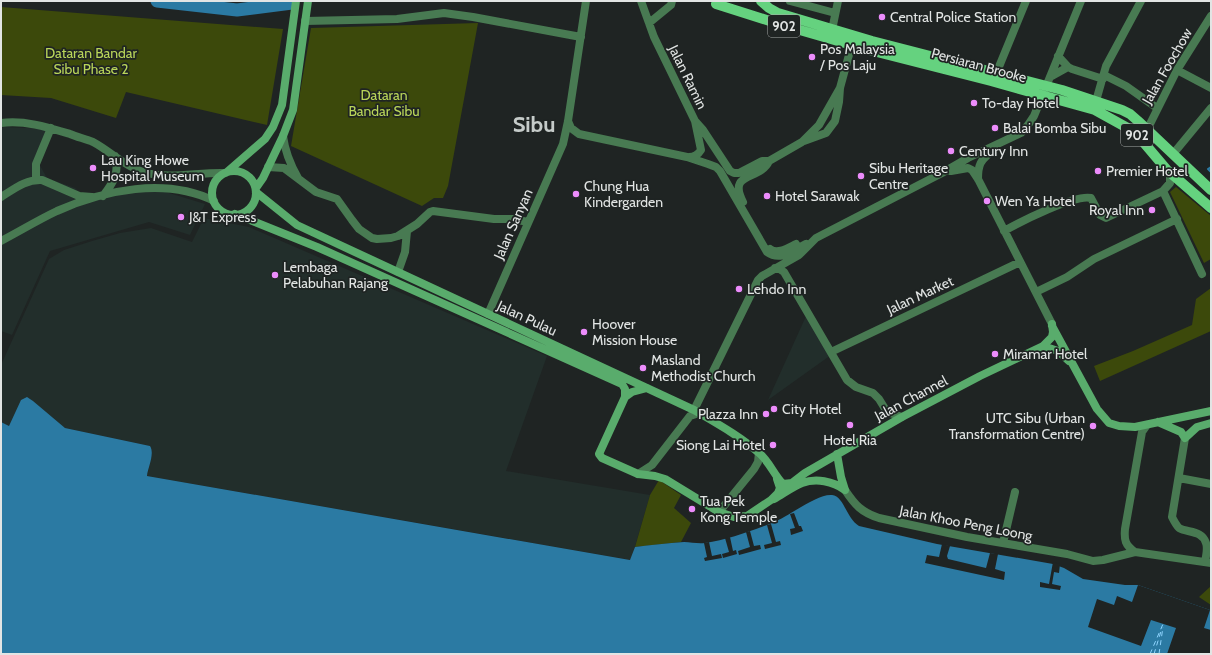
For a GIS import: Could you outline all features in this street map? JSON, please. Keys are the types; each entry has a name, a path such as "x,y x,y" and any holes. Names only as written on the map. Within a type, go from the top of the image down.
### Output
{"main road":[{"name":"Persiaran Brooke","path":"761,1 778,13 832,30 853,41 1046,85 1122,110 1130,114 1211,190"},
{"name":"Persiaran Brooke","path":"716,2 779,24 1046,85 1124,126 1139,137 1170,172 1211,208"}],"street":[{"path":"296,1 282,105 265,139 216,181 212,194 214,201 224,212 235,214 243,213 254,203 256,190 284,136 293,110 304,21 308,1"},
{"name":"Jalan Sanyan","path":"488,314 563,144 568,121 586,1"},
{"name":"Jalan Ramin","path":"641,1 654,37 695,120 701,150 699,154 694,157 687,157"},
{"path":"644,10 645,1"},
{"path":"649,23 671,5 672,1"},
{"path":"790,1 835,13"},
{"path":"832,30 838,1"},
{"path":"996,74 1026,1"},
{"path":"568,121 571,128 579,134 687,157 716,167 720,171 766,252 774,256 781,256 942,173 968,158 1021,133 1034,116 1081,1"},
{"path":"1096,101 1106,66 1141,1"},
{"path":"304,21 390,19 444,13 580,37"},
{"name":"Jalan Foochow","path":"1147,130 1177,70 1211,16"},
{"path":"813,240 808,239 777,252 772,251 752,219 739,194 738,189 740,182 763,168 769,161 802,142 826,133 832,126 838,112 840,88 853,41"},
{"path":"1058,56 1068,67 1103,77 1126,86 1157,108"},
{"path":"1046,85 1068,67"},
{"path":"1177,70 1211,88"},
{"path":"284,87 296,88"},
{"path":"802,142 819,125 840,88"},
{"path":"1173,154 1211,108"},
{"path":"695,120 704,130 730,171 739,173 762,161 769,161"},
{"path":"1,123 28,123 51,128 92,142 134,168 157,175 175,176 211,172 242,172 253,181 256,190"},
{"path":"36,179 36,164 51,128"},
{"path":"563,144 571,137 579,134"},
{"path":"284,136 284,147 300,180"},
{"path":"978,179 978,168 980,163 1000,144"},
{"path":"1,241 57,211 100,196 116,176 117,171 115,156"},
{"path":"268,167 284,168 316,192 337,199 359,229 372,238 391,238 407,231 433,211 513,219 528,222"},
{"path":"942,173 968,168 972,170 1097,409 1109,423 1126,427 1147,425 1211,411"},
{"path":"1004,231 1048,210 1083,198 1091,198 1100,215 1106,218 1164,191 1170,182 1170,172"},
{"path":"1,197 31,179 36,179 42,180 79,196 100,196 137,190 172,189 198,194 214,201"},
{"name":"Jalan Pulau","path":"256,190 297,225 696,411 723,426 759,453 777,479"},
{"path":"1164,191 1202,274"},
{"name":"Jalan Pulau","path":"235,214 317,247 616,381 624,386 625,397"},
{"path":"1036,292 1067,277 1094,259 1177,219"},
{"path":"398,272 405,252 407,231"},
{"path":"638,474 652,465 687,419 696,411 758,280 762,276 798,255 813,240"},
{"name":"Jalan Market","path":"831,352 1020,262"},
{"path":"784,263 784,272"},
{"path":"775,268 778,268 784,272 847,380 856,387 873,393 879,399 887,412 902,417"},
{"path":"1052,324 1052,337 1043,346 1058,351 1074,366"},
{"name":"Jalan Channel","path":"777,479 783,484 787,485 795,481 805,473 902,417 980,376 1043,346"},
{"path":"648,388 632,392 625,397 599,456 638,474 665,479 719,512 734,517 747,516 771,500 802,484 812,481 830,482 845,490"},
{"path":"680,403 685,410 687,419"},
{"path":"1158,422 1181,432 1185,438"},
{"path":"1147,425 1142,432 1124,540 1134,552 1208,563 1207,544 1204,538 1195,532 1180,528 1172,517 1185,438 1197,427 1211,423"},
{"path":"719,512 754,468 758,462 759,453"},
{"path":"837,454 845,490"},
{"path":"652,465 655,476"},
{"path":"1179,478 1211,484"},
{"path":"771,500 778,493 780,488 777,479"},
{"name":"Jalan Khoo Peng Loong","path":"845,490 858,507 866,513 879,518 944,533 1067,554 1094,561 1134,552"},
{"path":"1003,543 1015,492"}],"shaded area":[{"path":"1,128 52,129 38,162 47,178 75,188 86,199 156,189 205,204 190,235 149,222 50,251 12,335 1,331"},
{"path":"204,218 249,227 547,356 506,471 650,495 631,560 147,476 152,455 150,446 65,428 29,398 9,426 1,422 1,365 49,259 64,250 92,241 120,233 151,228 192,242"},
{"path":"807,314 831,355 768,400"}],"green space":[{"name":"Dataran Bandar Sibu Phase 2","path":"1,7 283,29 267,125 126,92 116,118 51,98 1,95"},
{"name":"Dataran Bandar Sibu","path":"478,23 448,186 443,198 434,198 422,206 291,146 311,28"},
{"path":"1176,187 1211,216 1211,259 1204,263 1170,192"},
{"path":"1211,288 1211,331 1100,381 1094,366 1133,351 1192,325 1196,299"},
{"path":"659,480 681,495 674,508 691,523 681,542 635,547 650,495"},
{"path":"1211,586 1211,605 1199,597"}],"water":[{"path":"27,397 65,428 150,446 152,457 147,476 630,560 635,547 665,543 702,543 722,540 772,523 819,498 826,495 832,495 839,499 851,518 859,526 937,544 1053,564 1064,568 1083,579 1125,585 1138,585 1210,610 1211,654 1,654 1,422 9,426 21,400"}],"pier":[{"path":"794,513 799,526 801,526 803,531 791,535 790,529 795,528 790,514"},
{"path":"771,524 776,542 780,541 781,545 765,549 764,545 772,543 767,525"},
{"path":"750,531 754,546 760,545 761,549 739,555 738,551 750,547 746,532"},
{"path":"730,537 733,551 736,550 737,554 723,558 722,554 729,552 725,538"},
{"path":"709,542 712,556 721,554 722,558 705,561 704,558 707,557 704,543"},
{"path":"942,544 950,546 947,556 948,559 986,568 990,553 998,554 995,569 1005,572 1004,580 925,563 927,555 939,557"},
{"path":"1053,562 1060,564 1059,573 1054,572 1052,584 1061,586 1060,590 1040,587 1040,582 1049,584"},
{"path":"1138,585 1210,610 1204,628 1211,630 1211,654 1167,654 1176,628 1151,620 1141,646 1088,627 1097,599 1114,605 1117,596 1132,602"}],"waterway":[{"path":"157,1 237,10 292,3"},
{"path":"1211,167 1208,169 1211,172"}],"ferry route":[{"path":"1150,654 1163,624"},
{"path":"1159,654 1163,627"},
{"path":"1154,654 1162,628"}],"place":[{"name":"Central Police Station","path":"882,17"},
{"name":"Pos Malaysia / Pos Laju","path":"812,57"},
{"name":"To-day Hotel","path":"974,103"},
{"name":"Balai Bomba Sibu","path":"995,128"},
{"name":"Century Inn","path":"951,151"},
{"name":"Lau King Howe Hospital Museum","path":"93,168"},
{"name":"Premier Hotel","path":"1098,171"},
{"name":"Sibu Heritage Centre","path":"861,176"},
{"name":"Chung Hua Kindergarden","path":"576,194"},
{"name":"Hotel Sarawak","path":"767,196"},
{"name":"Wen Ya Hotel","path":"987,201"},
{"name":"Royal Inn","path":"1152,210"},
{"name":"J&T Express","path":"181,217"},
{"name":"Lembaga Pelabuhan Rajang","path":"275,275"},
{"name":"Lehdo Inn","path":"739,289"},
{"name":"Hoover Mission House","path":"584,332"},
{"name":"Miramar Hotel","path":"995,354"},
{"name":"Masland Methodist Church","path":"643,368"},
{"name":"City Hotel","path":"774,409"},
{"name":"Plazza Inn","path":"766,414"},
{"name":"Hotel Ria","path":"850,425"},
{"name":"UTC Sibu (Urban Transformation Centre)","path":"1093,426"},
{"name":"Siong Lai Hotel","path":"773,445"},
{"name":"Tua Pek Kong Temple","path":"692,509"}],"district":[{"name":"Sibu","path":"534,124"}]}
